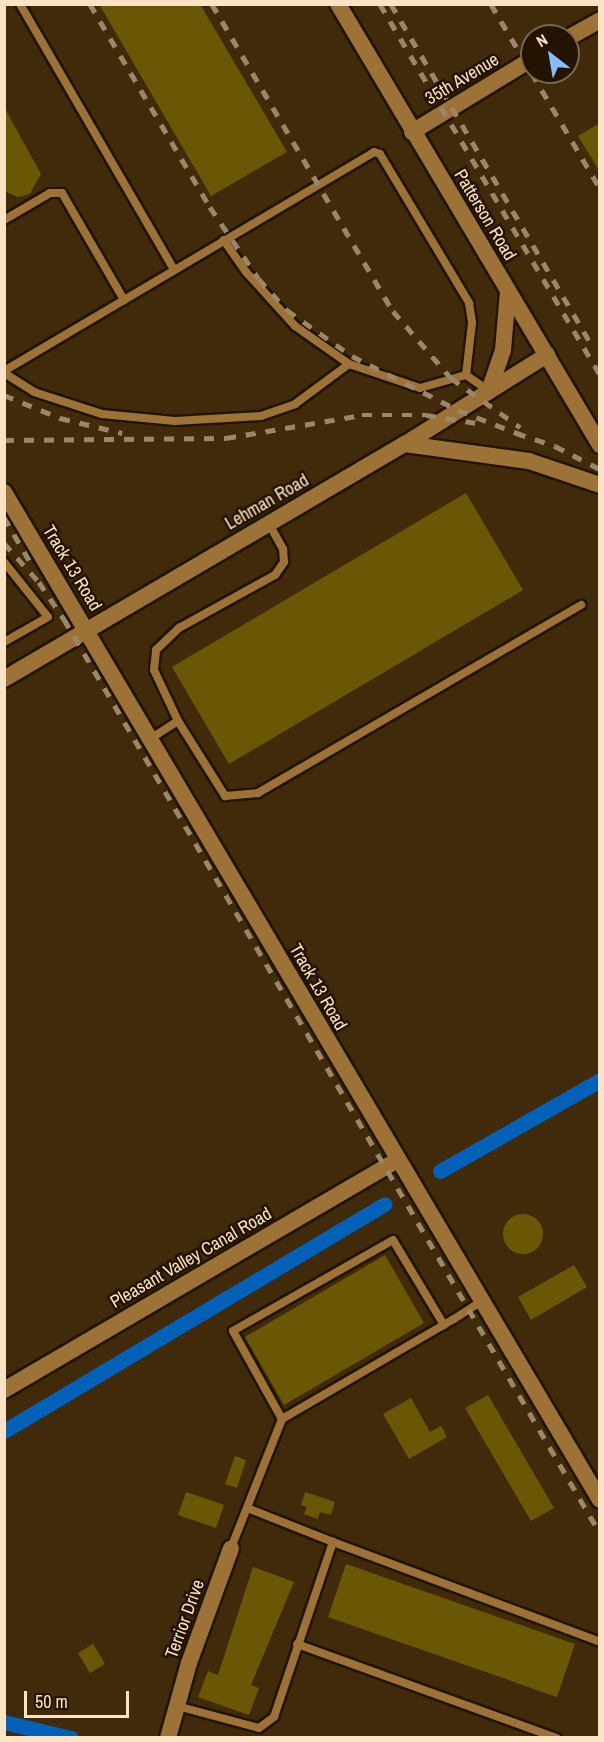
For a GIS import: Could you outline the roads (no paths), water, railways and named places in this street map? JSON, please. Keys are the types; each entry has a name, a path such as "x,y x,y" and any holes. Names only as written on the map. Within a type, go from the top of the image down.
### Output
{"street":[{"name":"Patterson Road","path":"338,4 600,445"},
{"path":"580,31 600,20"},
{"name":"35th Avenue","path":"412,132 520,66"},
{"path":"489,391 503,350 508,291"},
{"name":"Lehman Road","path":"4,679 405,444 547,355"},
{"path":"405,444 529,461 600,485"},
{"name":"Track 13 Road","path":"4,492 397,1161 598,1497"},
{"name":"Pleasant Valley Canal Road","path":"4,1390 397,1161"},
{"name":"Terrior Drive","path":"170,1731 231,1548"}],"lane":[{"path":"20,4 174,270"},
{"path":"349,364 295,405 280,411 261,416 175,421 102,414 34,392 4,372 374,152 380,154 469,303 472,323 466,375"},
{"path":"4,220 50,193 62,193 124,300"},
{"path":"225,240 246,272 295,326 349,364 420,388 466,375"},
{"path":"466,375 489,391"},
{"path":"269,524 283,549 284,562 275,575 179,628 156,650 154,670 178,721 225,796 258,793 581,605"},
{"path":"4,562 48,617 4,642"},
{"path":"150,739 178,721"},
{"path":"282,1419 233,1331 393,1240 444,1325"},
{"path":"231,1548 282,1419 482,1301"},
{"path":"247,1508 600,1642"},
{"path":"177,1706 259,1728 274,1717 333,1542"},
{"path":"297,1644 556,1737"}],"waterway":[{"path":"440,1171 600,1080"},
{"path":"4,1431 385,1204"},
{"path":"4,1722 71,1738"}],"railway":[{"path":"90,4 210,207 259,279 287,310 352,356 458,410 522,435"},
{"path":"212,4 393,311 451,378 520,427"},
{"path":"380,4 600,375"},
{"path":"391,4 594,348"},
{"path":"491,4 600,188"},
{"path":"4,395 60,418 122,433"},
{"path":"4,440 226,438 362,415 426,415 476,423"},
{"path":"516,433 555,446 600,469"},
{"path":"4,517 32,565"},
{"path":"4,543 39,582 64,619 600,1533"}]}
